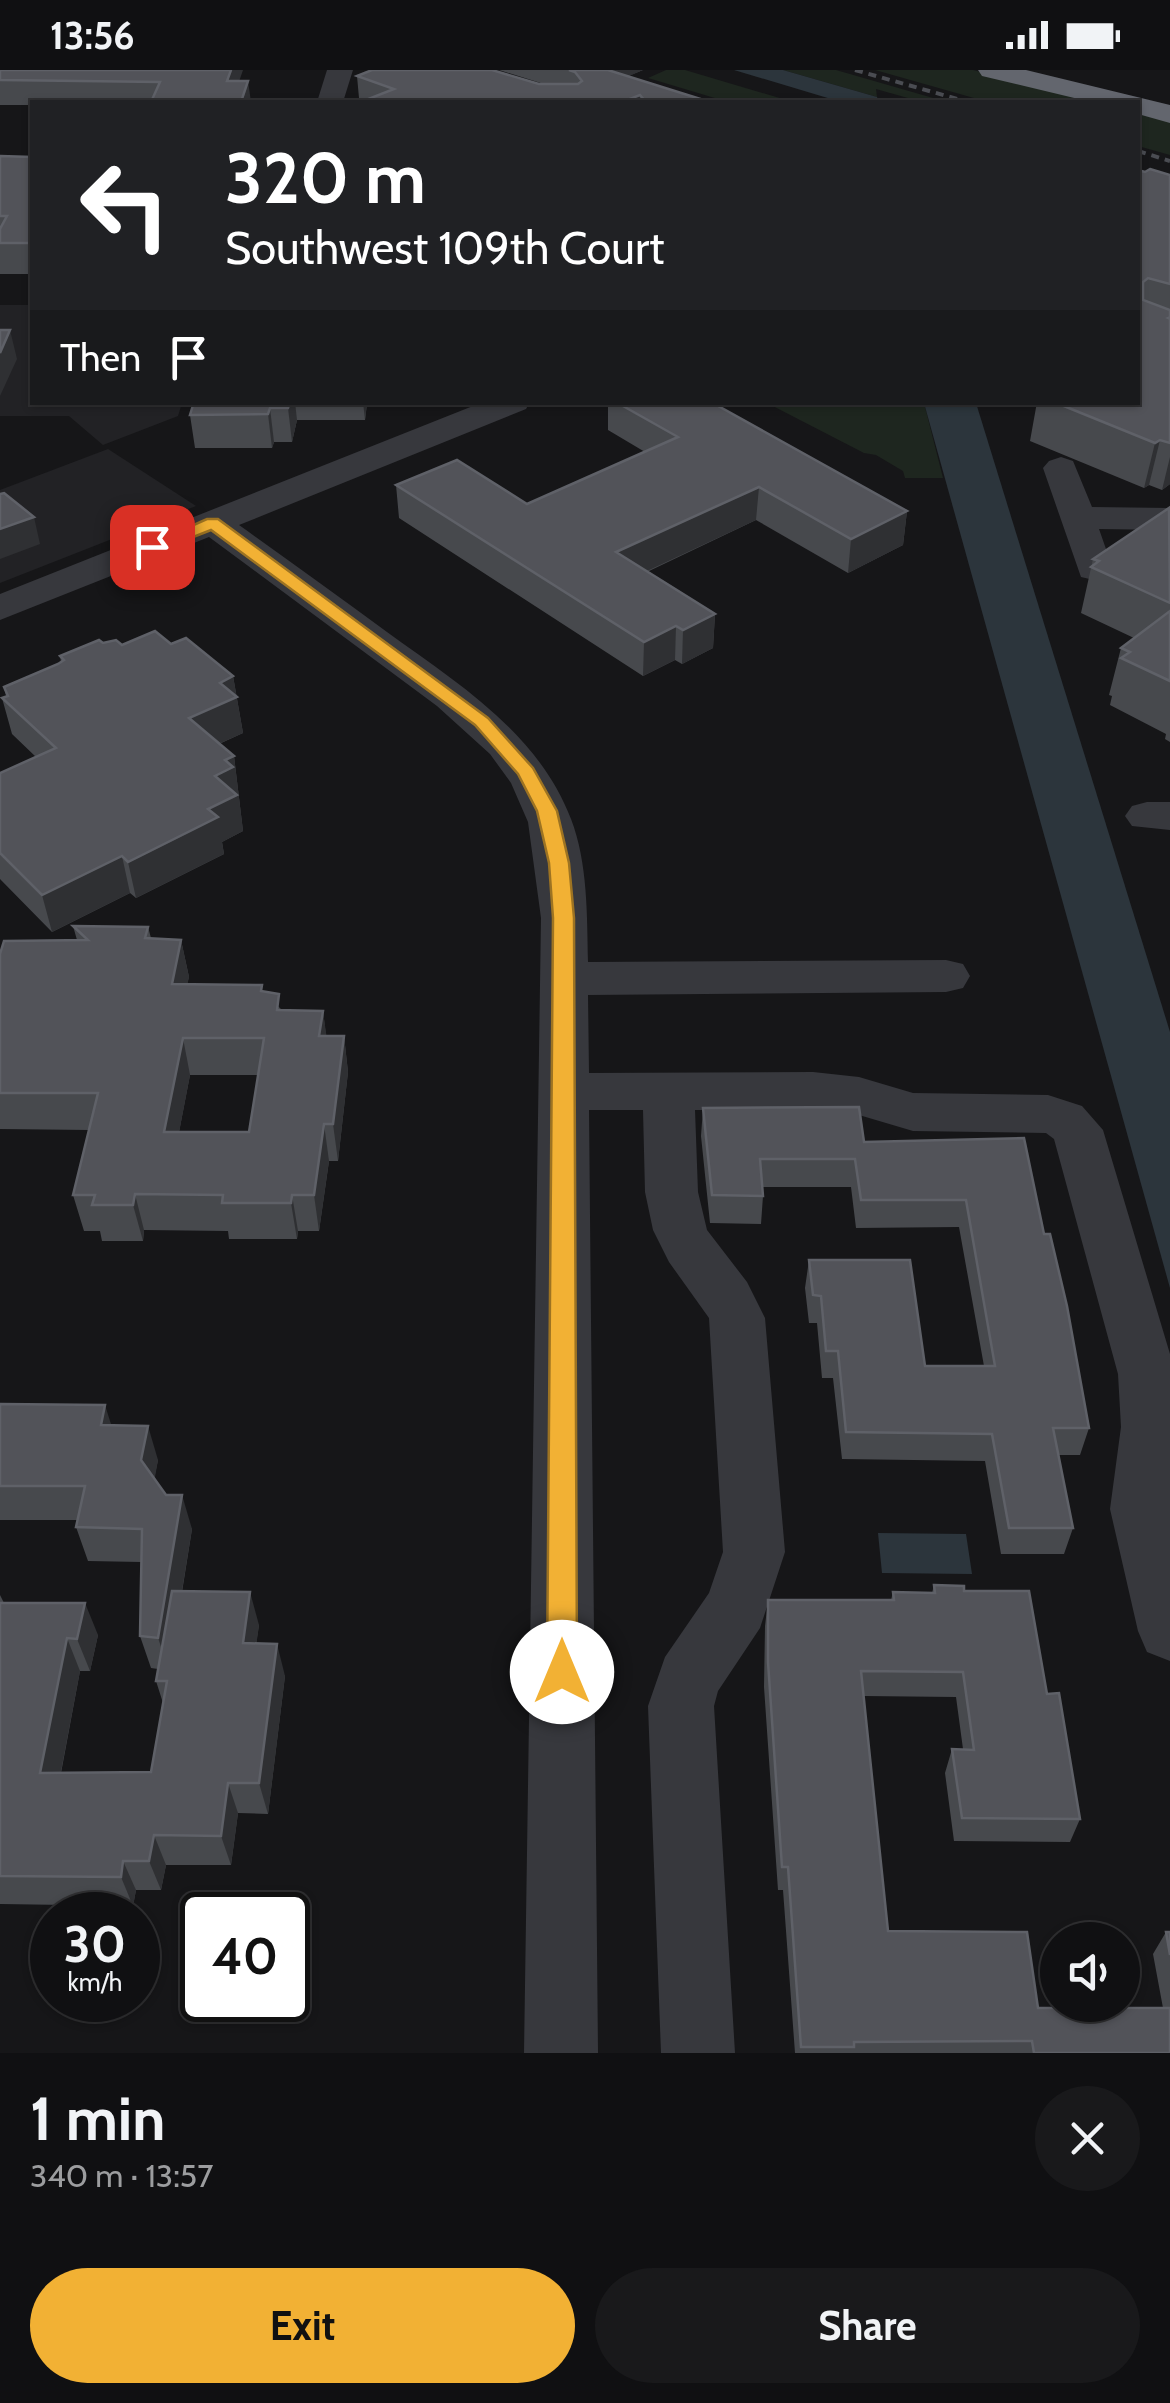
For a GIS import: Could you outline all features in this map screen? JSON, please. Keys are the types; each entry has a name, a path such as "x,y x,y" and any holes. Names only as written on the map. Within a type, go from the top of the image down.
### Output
{"highway":[{"path":"992,70 1116,100"},
{"path":"1055,70 1170,101"},
{"path":"1140,106 1170,114"}],"street":[{"path":"331,100 340,70"},
{"path":"0,608 507,405"},
{"path":"1062,468 1094,569"},
{"path":"1078,518 1170,519"},
{"path":"212,523 490,729 520,764 543,803 554,835 562,888 564,979 561,2053"},
{"path":"564,979 946,976"},
{"path":"563,1092 847,1094 913,1112 1048,1114 1071,1123 1077,1130 1147,1374 1151,1426 1141,1509 1170,1631"},
{"path":"669,1092 672,1185 678,1222 697,1262 731,1302 737,1318 755,1534 751,1569 738,1607 688,1680 681,1706 698,2053"}],"shaded area":[{"path":"666,70 685,70 786,100 721,100 648,78"},
{"path":"734,70 783,70 878,100 834,100"},
{"path":"783,70 836,70 940,100 915,100 876,89 877,97"},
{"path":"875,70 973,70 1094,100 981,100"},
{"path":"1140,112 1170,120 1170,155 1140,147"},
{"path":"0,305 30,305 30,405 181,405 178,416 103,445 69,416 0,416"},
{"path":"771,405 925,405 943,478 905,478 903,471 876,455 864,453"},
{"path":"925,405 977,405 1170,1032 1170,1288"},
{"path":"108,449 196,506 0,583 0,490"},
{"path":"878,1533 966,1534 972,1574 882,1573"}],"building":[{"path":"0,70 231,70 227,81 248,81 242,100 152,100 160,82 0,80"},
{"path":"372,70 492,70 539,84 578,84 582,81 569,70 608,70 704,100 644,100 640,95 627,100 366,100 394,89 357,76"},
{"path":"0,156 30,157 30,243 0,243 0,229 7,216 0,216"},
{"path":"1150,169 1170,175 1170,284 1148,278 1143,282 1143,300 1170,310 1170,443 1155,443 1061,405 1140,405 1140,171"},
{"path":"0,330 10,330 0,353"},
{"path":"193,405 289,405 270,408 268,414 190,415"},
{"path":"621,405 716,405 907,511 851,539 759,487 616,552 715,614 683,630 676,626 644,642 396,485 457,460 527,504 678,437"},
{"path":"4,493 34,517 0,529 0,494"},
{"path":"1169,508 1170,603 1091,567 1099,561 1093,559"},
{"path":"1170,611 1170,681 1121,658 1130,652 1121,648"},
{"path":"155,631 171,644 186,638 233,676 220,683 237,697 189,718 234,756 225,760 233,767 215,776 237,795 208,809 218,817 128,862 122,856 42,895 0,853 0,773 56,748 2,698 8,696 4,687 58,664 64,660 60,656 99,640 116,640 122,645"},
{"path":"73,926 148,927 145,938 181,940 172,984 262,985 261,991 279,994 277,1010 323,1011 319,1036 344,1036 333,1124 324,1124 314,1195 292,1195 291,1203 222,1203 223,1195 135,1194 133,1205 92,1205 95,1195 73,1195 98,1093 0,1093 0,954 4,941 88,940","holes":["183,1038 264,1038 249,1132 164,1132"]},
{"path":"859,1107 864,1142 1024,1138 1044,1234 1050,1234 1067,1306 1089,1428 1053,1428 1073,1528 1009,1528 992,1434 846,1432 838,1351 826,1351 821,1296 813,1295 809,1260 910,1260 925,1366 995,1366 966,1200 861,1200 855,1159 760,1159 763,1196 712,1195 703,1108"},
{"path":"0,1404 105,1405 101,1425 148,1426 141,1460 166,1495 182,1495 158,1638 140,1636 142,1529 76,1527 85,1486 0,1486"},
{"path":"934,1585 964,1586 964,1591 1029,1591 1047,1694 1059,1693 1080,1819 962,1818 952,1749 974,1750 963,1672 861,1671 888,1931 1027,1932 1040,2022 1140,2022 1140,2008 1170,2008 1170,2053 1034,2053 1032,2041 854,2042 854,2047 801,2047 788,1867 782,1867 768,1662 768,1600 894,1600 893,1592 935,1593"},
{"path":"172,1591 250,1592 243,1643 277,1644 259,1783 228,1783 221,1836 154,1835 149,1861 123,1861 121,1877 0,1876 0,1603 85,1603 77,1639 67,1638 40,1773 151,1772 167,1681 156,1681"}],"railway":[{"path":"855,70 961,100"},
{"path":"1140,152 1170,161"}],"route":[{"path":"152,547 212,523 481,722 526,772 547,811 559,863 564,918 562,1672"}]}
